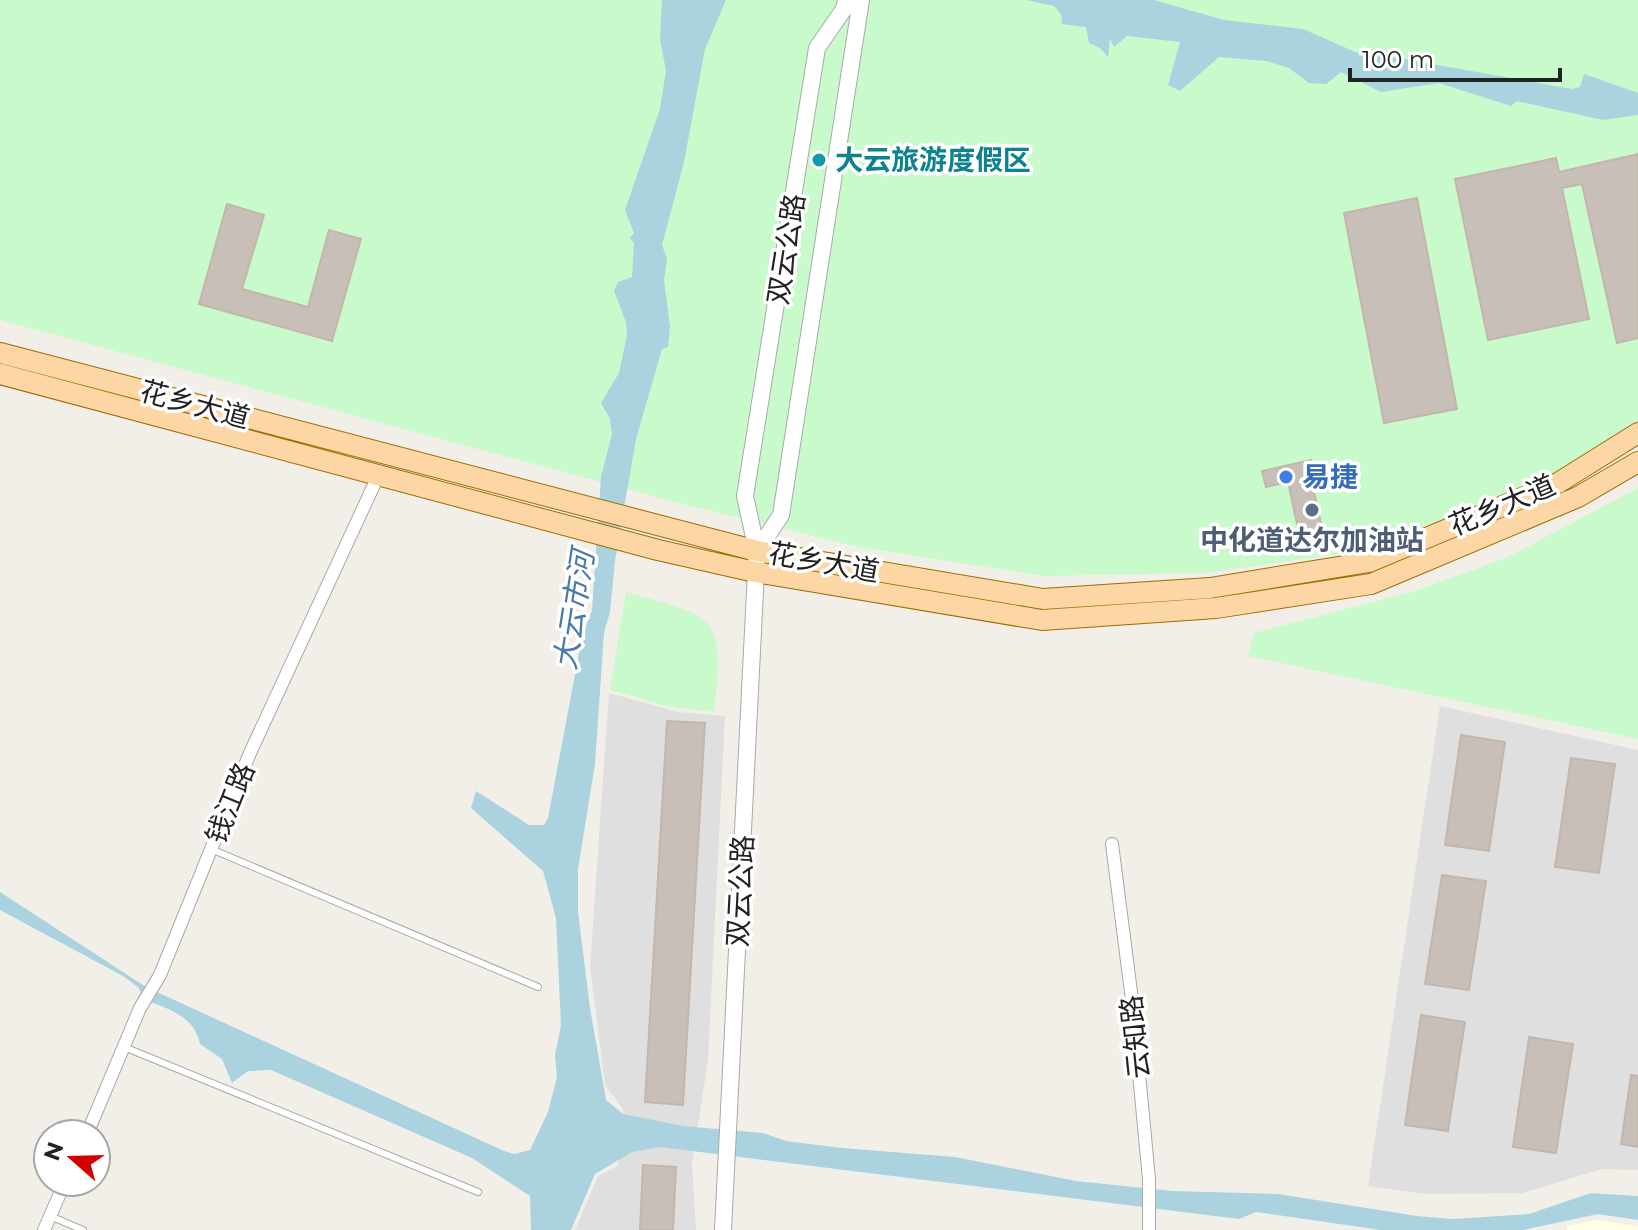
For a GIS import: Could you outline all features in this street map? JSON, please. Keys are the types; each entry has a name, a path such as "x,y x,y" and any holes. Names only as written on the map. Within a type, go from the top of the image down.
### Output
{"main road":[{"name":"花乡大道","path":"0,353 633,518 756,561 1042,620 1216,608 1371,584 1578,497 1638,462"},
{"name":"花乡大道","path":"0,374 628,543 1043,599 1210,588 1369,562 1558,483 1638,433"}],"street":[{"name":"双云公路","path":"723,1230 756,561 745,496 769,344 780,296 817,48 844,9 846,0"},
{"name":"双云公路","path":"756,561 781,515 861,0"},
{"name":"钱江路","path":"94,1118 140,1008 160,975 250,753 379,474"},
{"name":"云知路","path":"1112,844 1132,1000 1149,1179 1150,1224"},
{"path":"44,1230 58,1198"}],"lane":[{"path":"211,849 538,987"},
{"path":"124,1047 478,1192"},
{"path":"50,1216 83,1230"}],"shaded area":[{"path":"609,693 678,712 725,716 708,1061 692,1163 696,1230 575,1230 598,1176 618,1166 623,1109 605,1085 590,966"},
{"path":"1440,706 1638,750 1638,1170 1602,1169 1522,1193 1425,1194 1368,1186"},
{"path":"1597,1220 1638,1226 1638,1230 1567,1230 1567,1226"}],"green space":[{"name":"大云旅游度假区","path":"0,0 1638,0 1638,426 1557,476 1354,552 1205,573 1043,576 858,547 667,500 0,320"},
{"path":"1638,488 1638,739 1248,656 1254,633 1415,591 1506,558"},
{"path":"626,592 697,615 708,625 715,638 718,655 714,712 666,706 610,690"}],"water":[{"path":"662,0 726,0 705,49 684,162 662,245 667,259 664,280 670,327 668,347 662,349 636,439 615,561 610,612 604,633 595,764 578,869 578,912 606,1100 623,1114 683,1126 763,1133 786,1141 842,1148 955,1157 1076,1181 1172,1191 1278,1194 1453,1219 1529,1214 1591,1193 1638,1196 1638,1220 1598,1214 1523,1230 1381,1230 1256,1212 1239,1219 660,1147 632,1152 595,1174 571,1230 531,1230 530,1196 472,1158 271,1070 248,1071 232,1083 222,1059 200,1044 192,1026 179,1014 143,999 139,988 123,976 0,910 0,892 146,987 504,1151 514,1154 530,1150 548,1112 557,1077 555,1055 561,1026 556,918 543,871 471,808 476,791 529,825 544,825 548,818 582,637 592,610 601,477 612,434 610,419 601,403 619,373 627,335 626,322 614,291 618,282 632,277 634,243 630,238 634,233 625,210 660,109 666,71 660,39"},
{"path":"1026,0 1154,0 1224,20 1303,29 1369,58 1375,54 1572,89 1580,87 1584,74 1638,93 1638,115 1603,120 1517,101 1511,106 1439,83 1381,92 1341,72 1326,84 1309,83 1289,68 1267,61 1219,57 1180,91 1168,85 1180,42 1127,36 1114,47 1110,39 1108,57 1100,48 1089,43 1086,27 1062,24 1061,14 1054,6"}],"building":[{"path":"1638,154 1638,338 1617,343 1582,184 1562,188 1589,319 1488,340 1455,179 1556,158 1559,172"},
{"path":"1417,198 1457,409 1384,423 1344,213"},
{"path":"227,204 264,215 242,289 308,307 329,230 361,239 332,341 199,304"},
{"path":"1311,460 1314,473 1310,474 1324,537 1301,542 1288,482 1266,487 1262,471"},
{"path":"667,721 705,723 683,1105 645,1102"},
{"path":"1461,735 1505,742 1489,851 1445,845"},
{"path":"1571,758 1615,764 1599,873 1555,867"},
{"path":"1442,875 1486,881 1469,990 1425,984"},
{"path":"1421,1015 1465,1022 1448,1131 1405,1125"},
{"path":"1529,1037 1573,1044 1556,1153 1513,1147"},
{"path":"1631,1075 1638,1076 1638,1147 1621,1144"},
{"path":"643,1165 676,1167 673,1230 640,1230"}],"place":[{"name":"大云旅游度假区","path":"819,160"},
{"name":"易捷","path":"1286,477"},
{"name":"中化道达尔加油站","path":"1312,510"}],"water label":[{"name":"大云市河","path":"574,610"}]}
